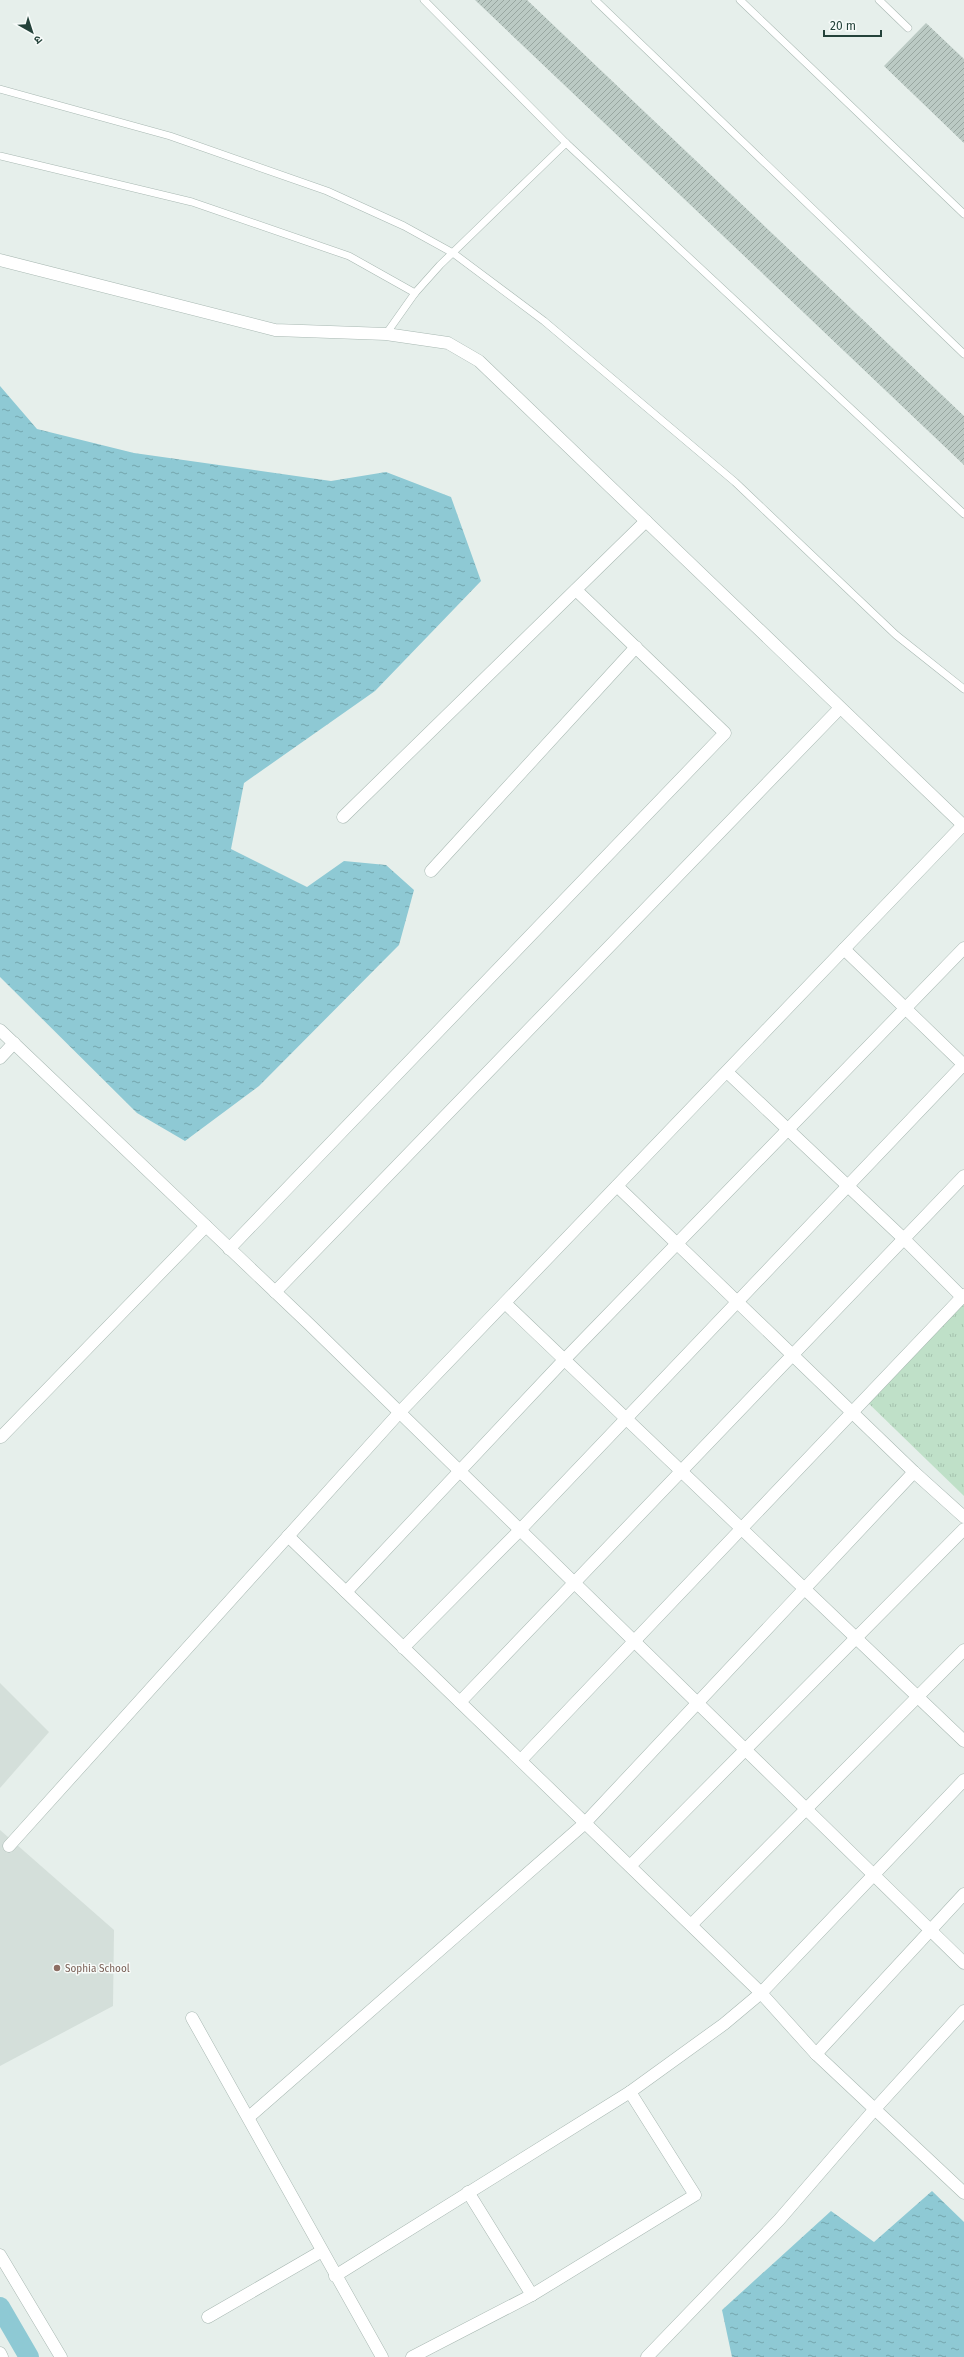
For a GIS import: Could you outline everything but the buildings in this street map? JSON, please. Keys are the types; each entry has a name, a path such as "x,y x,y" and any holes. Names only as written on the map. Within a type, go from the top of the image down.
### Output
{"street":[{"path":"0,260 275,330 386,334 448,343 479,361 963,826 399,1413 9,1846"},
{"path":"343,817 646,521"},
{"path":"229,1249 725,733 576,590"},
{"path":"431,871 636,647"},
{"path":"274,1292 840,708"},
{"path":"346,1592 458,1471 564,1360 964,948"},
{"path":"403,1648 519,1531 964,1065 844,949"},
{"path":"0,1030 206,1226 964,1963"},
{"path":"0,1058 14,1044"},
{"path":"521,1760 963,1296 727,1072"},
{"path":"460,1702 964,1176"},
{"path":"617,1186 914,1472 964,1517"},
{"path":"1,1437 206,1226"},
{"path":"505,1303 964,1741"},
{"path":"249,2117 584,1824 914,1472"},
{"path":"630,1866 964,1529"},
{"path":"288,1536 521,1760 584,1824 630,1866 761,1993 816,2054 964,2193"},
{"path":"691,1925 964,1650"},
{"path":"335,2276 630,2092 724,2024 761,1993 964,1780"},
{"path":"816,2054 964,1894"},
{"path":"647,2357 780,2220 874,2110 964,2011"},
{"path":"192,2018 249,2117 335,2276 382,2357"},
{"path":"412,2357 532,2295 695,2195 630,2092"},
{"path":"468,2192 532,2295"},
{"path":"208,2317 322,2251"},
{"path":"0,2254 61,2357"},
{"path":"0,2353 2,2357"}],"lane":[{"path":"424,0 566,143 964,514"},
{"path":"595,0 964,354"},
{"path":"740,0 964,214"},
{"path":"879,0 908,28"},
{"path":"0,89 170,136 326,191 404,226 453,253 544,321 729,477 896,635 964,690"},
{"path":"386,334 415,293 453,253 566,143"},
{"path":"0,156 192,202 349,256 415,293"}],"shaded area":[{"path":"0,1683 49,1732 0,1788"},
{"name":"Sophia School","path":"0,1830 114,1930 113,2006 0,2066"}],"green space":[{"path":"964,1290 964,1496 861,1396"}],"water":[{"path":"0,386 37,429 134,453 331,481 386,472 451,497 481,581 375,691 244,783 231,849 307,887 344,861 386,865 414,890 399,945 259,1086 185,1141 137,1113 0,977"},
{"path":"932,2191 964,2222 964,2357 732,2357 722,2310 831,2211 874,2242"}],"waterway":[{"path":"0,2307 29,2357"}],"place":[{"name":"Sophia School","path":"57,1968"}]}
